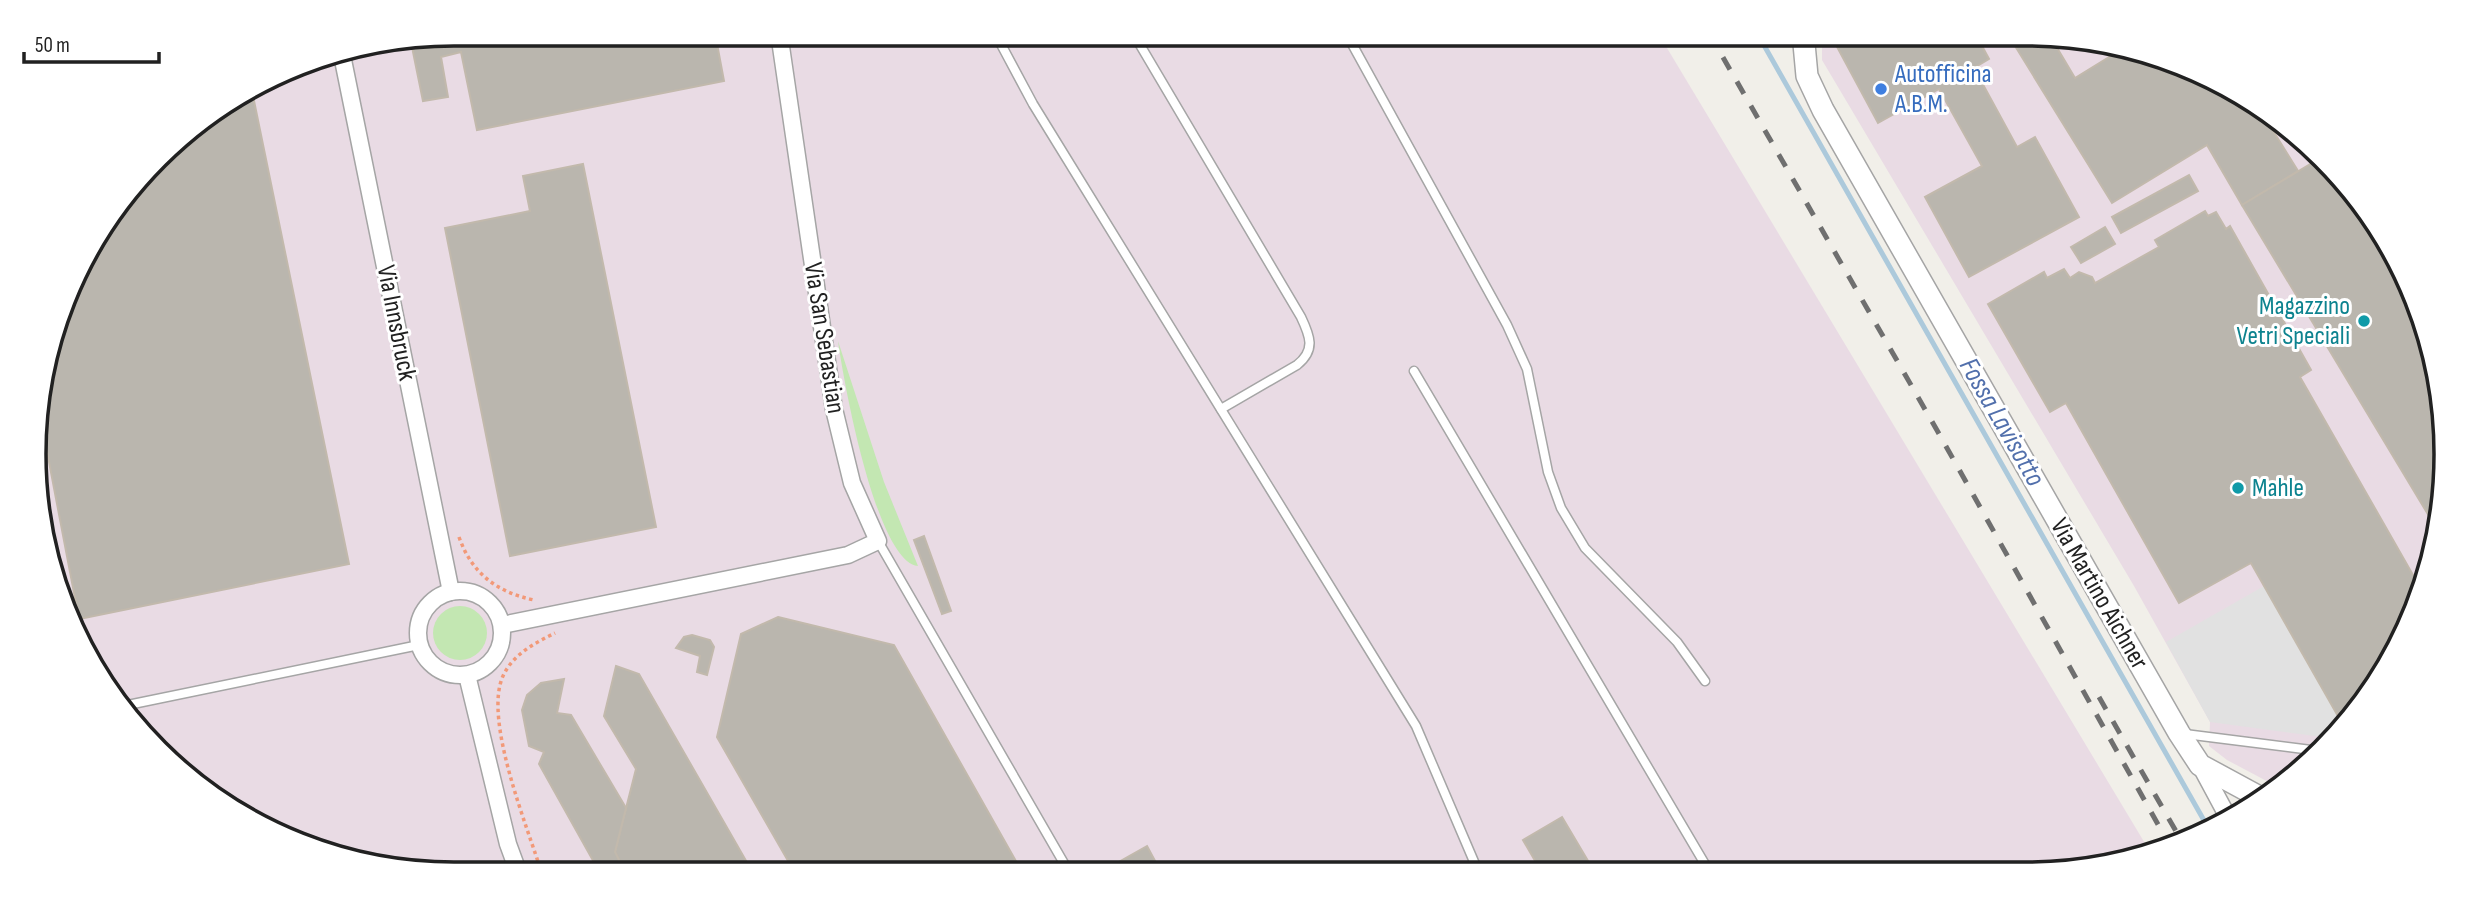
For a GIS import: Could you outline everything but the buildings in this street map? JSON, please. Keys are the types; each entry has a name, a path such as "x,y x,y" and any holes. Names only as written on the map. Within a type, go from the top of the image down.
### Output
{"street":[{"name":"Via San Sebastian","path":"781,46 834,409 852,483 878,541"},
{"name":"Via Martino Aichner","path":"1802,46 1807,76 1829,120 2224,810"},
{"name":"Via Innsbruck","path":"343,61 450,592"},
{"path":"502,625 848,555 878,541"},
{"path":"464,590 489,601 502,625 499,652 491,663 467,675 443,672 432,665 419,645 421,618 438,597 450,592 464,590"},
{"path":"467,675 515,862"},
{"path":"2200,765 2252,793"}],"lane":[{"path":"1002,46 1033,104 1416,726 1474,862"},
{"path":"1141,46 1301,317 1311,340 1308,356 1297,365 1221,409"},
{"path":"1353,46 1507,325 1527,369 1548,472 1561,508 1585,548 1677,642 1705,681"},
{"path":"1414,371 1704,862"},
{"name":"Via San Sebastian","path":"878,541 1063,862"},
{"path":"132,704 419,645"},
{"path":"2179,733 2307,749"}],"path":[{"path":"456,527 467,555 482,577 507,595 542,600"},
{"path":"538,862 506,757 497,702 502,677 509,664 530,646 555,633"}],"shaded area":[{"path":"427,46 1666,46 2145,844 2080,858 2026,862 454,862 400,858 348,848 297,830 249,807 184,760 147,723 114,680 88,634 67,585 49,507 46,427 59,348 88,273 100,249 130,205 184,147 249,100 322,67 374,53"},
{"path":"1822,46 2053,46 2132,59 2183,77 2253,114 2315,165 2366,227 2403,297 2413,322 2427,374 2434,427 2434,480 2427,533 2413,585 2403,610 2366,680 2315,742 2268,782 2227,760 2209,746 2210,722 2134,586 1822,60"},
{"path":"2264,586 2338,716 2320,737 2210,722 2166,642"}],"green space":[{"path":"838,341 884,482 918,566 903,557 888,534 876,503 854,427"},
{"path":"460,606 479,614 487,633 479,652 460,660 441,652 433,633 441,614"}],"waterway":[{"name":"Fossa Lavisotto","path":"1764,46 2204,820"}],"railway":[{"path":"1716,46 1938,432 2165,837"},
{"path":"2099,697 2177,833"}],"place":[{"name":"Autofficina A.B.M.","path":"1881,89"},
{"name":"Magazzino Vetri Speciali","path":"2364,321"},
{"name":"Mahle","path":"2238,488"}]}
